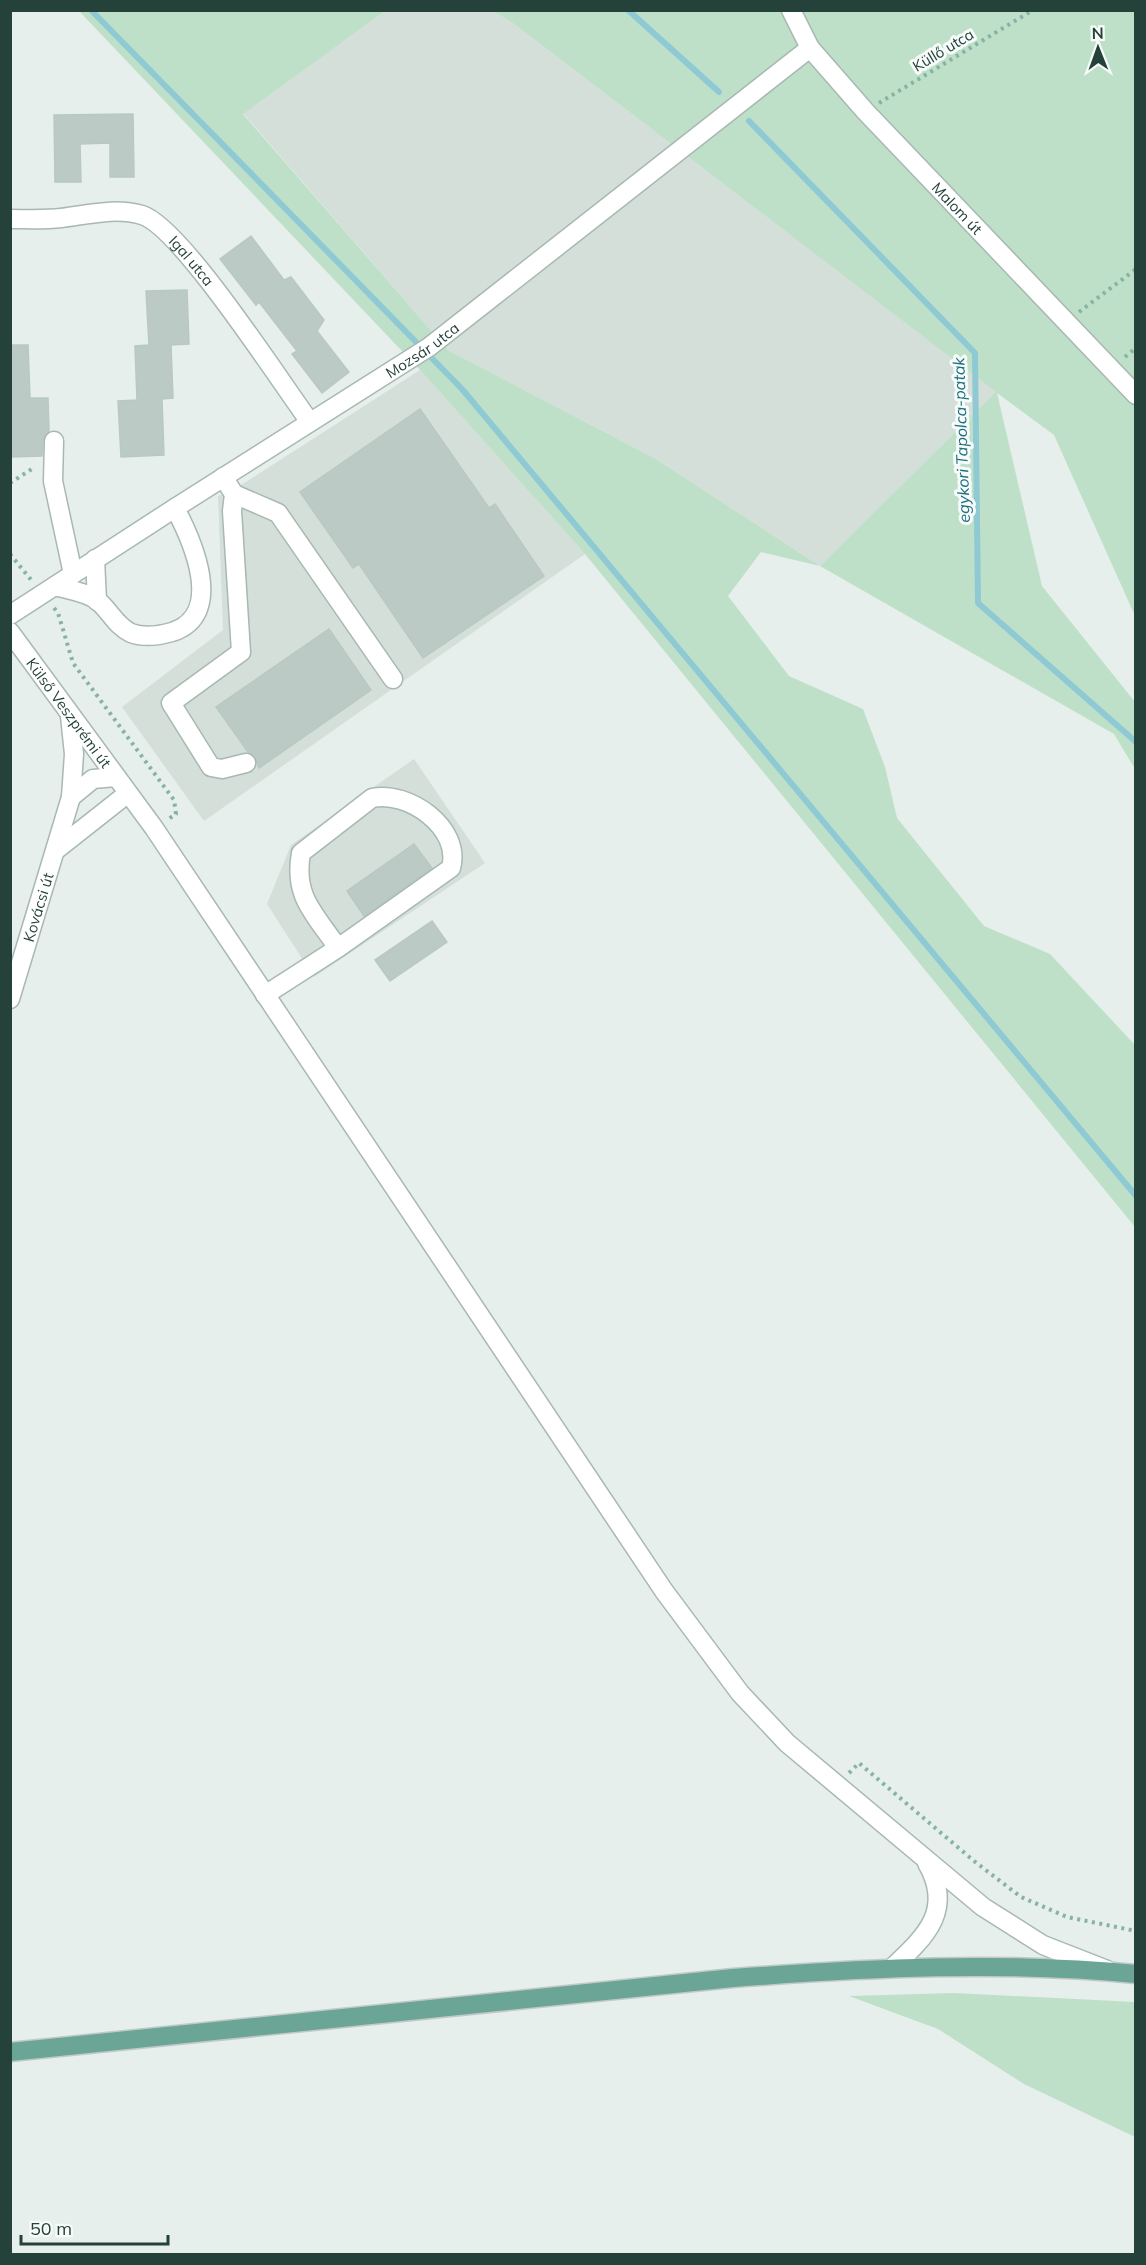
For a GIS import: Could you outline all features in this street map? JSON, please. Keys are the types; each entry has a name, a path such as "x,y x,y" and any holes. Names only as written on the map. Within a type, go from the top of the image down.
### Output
{"main road":[{"path":"10,2052 733,1978 893,1967 1037,1967 1136,1974"}],"street":[{"name":"Malom út","path":"791,10 810,48 865,111 1136,395"},
{"name":"Mozsár utca","path":"10,615 429,347 810,48"},
{"name":"Igal utca","path":"10,219 58,218 117,211 144,215 171,235 208,280 310,423"},
{"path":"54,447 53,481 74,574"},
{"path":"224,477 234,494 278,513 393,679"},
{"path":"234,494 232,511 241,652 171,703 211,767 222,769 246,763"},
{"path":"49,590 97,601 115,622 131,633 145,636 175,631 195,614 200,602 200,570 189,534 175,508"},
{"path":"95,560 97,601"},
{"name":"Külső Veszprémi út","path":"10,632 154,828 664,1591 740,1693 787,1743 1012,1927 1043,1945 1112,1971"},
{"name":"Kovácsi út","path":"10,999 71,796 74,754 70,714"},
{"path":"71,796 93,778 116,777"},
{"path":"56,850 127,794"},
{"path":"266,995 338,948 451,868 454,856 451,845 434,817 411,804 385,795 372,798 301,853 297,879 300,888 307,903 338,948"},
{"path":"893,1967 924,1937 933,1922 939,1902 937,1881 924,1856"}],"path":[{"name":"Küllő utca","path":"865,111 1033,10"},
{"path":"1066,322 1136,269"},
{"path":"10,483 54,447"},
{"path":"10,554 49,590 74,663 174,800 176,814 154,828"},
{"path":"837,1784 859,1763 974,1861 1021,1897 1067,1917 1136,1931"}],"shaded area":[{"path":"385,11 493,11 514,24 997,392 820,566 656,459 448,350 243,113"},
{"path":"420,370 585,554 204,821 122,707 223,630 218,496 238,487"},
{"path":"414,759 485,863 314,977 267,904 291,845"}],"green space":[{"path":"79,11 385,11 243,114 448,350 656,459 820,566 761,552 728,596 789,676 863,709 885,767 897,818 984,926 1050,954 1135,1045 1135,1227 585,554 420,370"},
{"path":"493,11 1135,11 1135,616 1054,435 997,393 1042,586 1135,702 1135,769 1114,734 820,566 996,392 514,24"},
{"path":"954,1993 1135,2002 1135,2137 1024,2084 938,2029 849,1996"}],"building":[{"path":"133,114 134,177 110,177 110,143 80,144 81,182 55,182 54,115"},
{"path":"251,236 284,280 291,277 324,320 317,331 349,372 322,393 292,354 297,351 259,302 256,305 220,259"},
{"path":"187,290 189,344 171,345 173,398 162,399 164,455 121,457 118,401 137,400 135,346 149,345 146,291"},
{"path":"10,345 28,345 30,398 48,398 49,431 43,440 42,456 10,457"},
{"path":"420,409 489,508 495,504 544,576 423,658 359,564 353,568 300,492"},
{"path":"329,629 371,690 259,768 254,756 248,752 216,707"},
{"path":"414,844 432,868 364,916 347,891"},
{"path":"432,921 447,942 390,981 375,960"}],"waterway":[{"path":"91,10 462,389 1136,1196"},
{"name":"egykori Tapolca-patak","path":"628,10 719,92"},
{"name":"egykori Tapolca-patak","path":"749,121 975,353 978,603 1136,742"}]}
